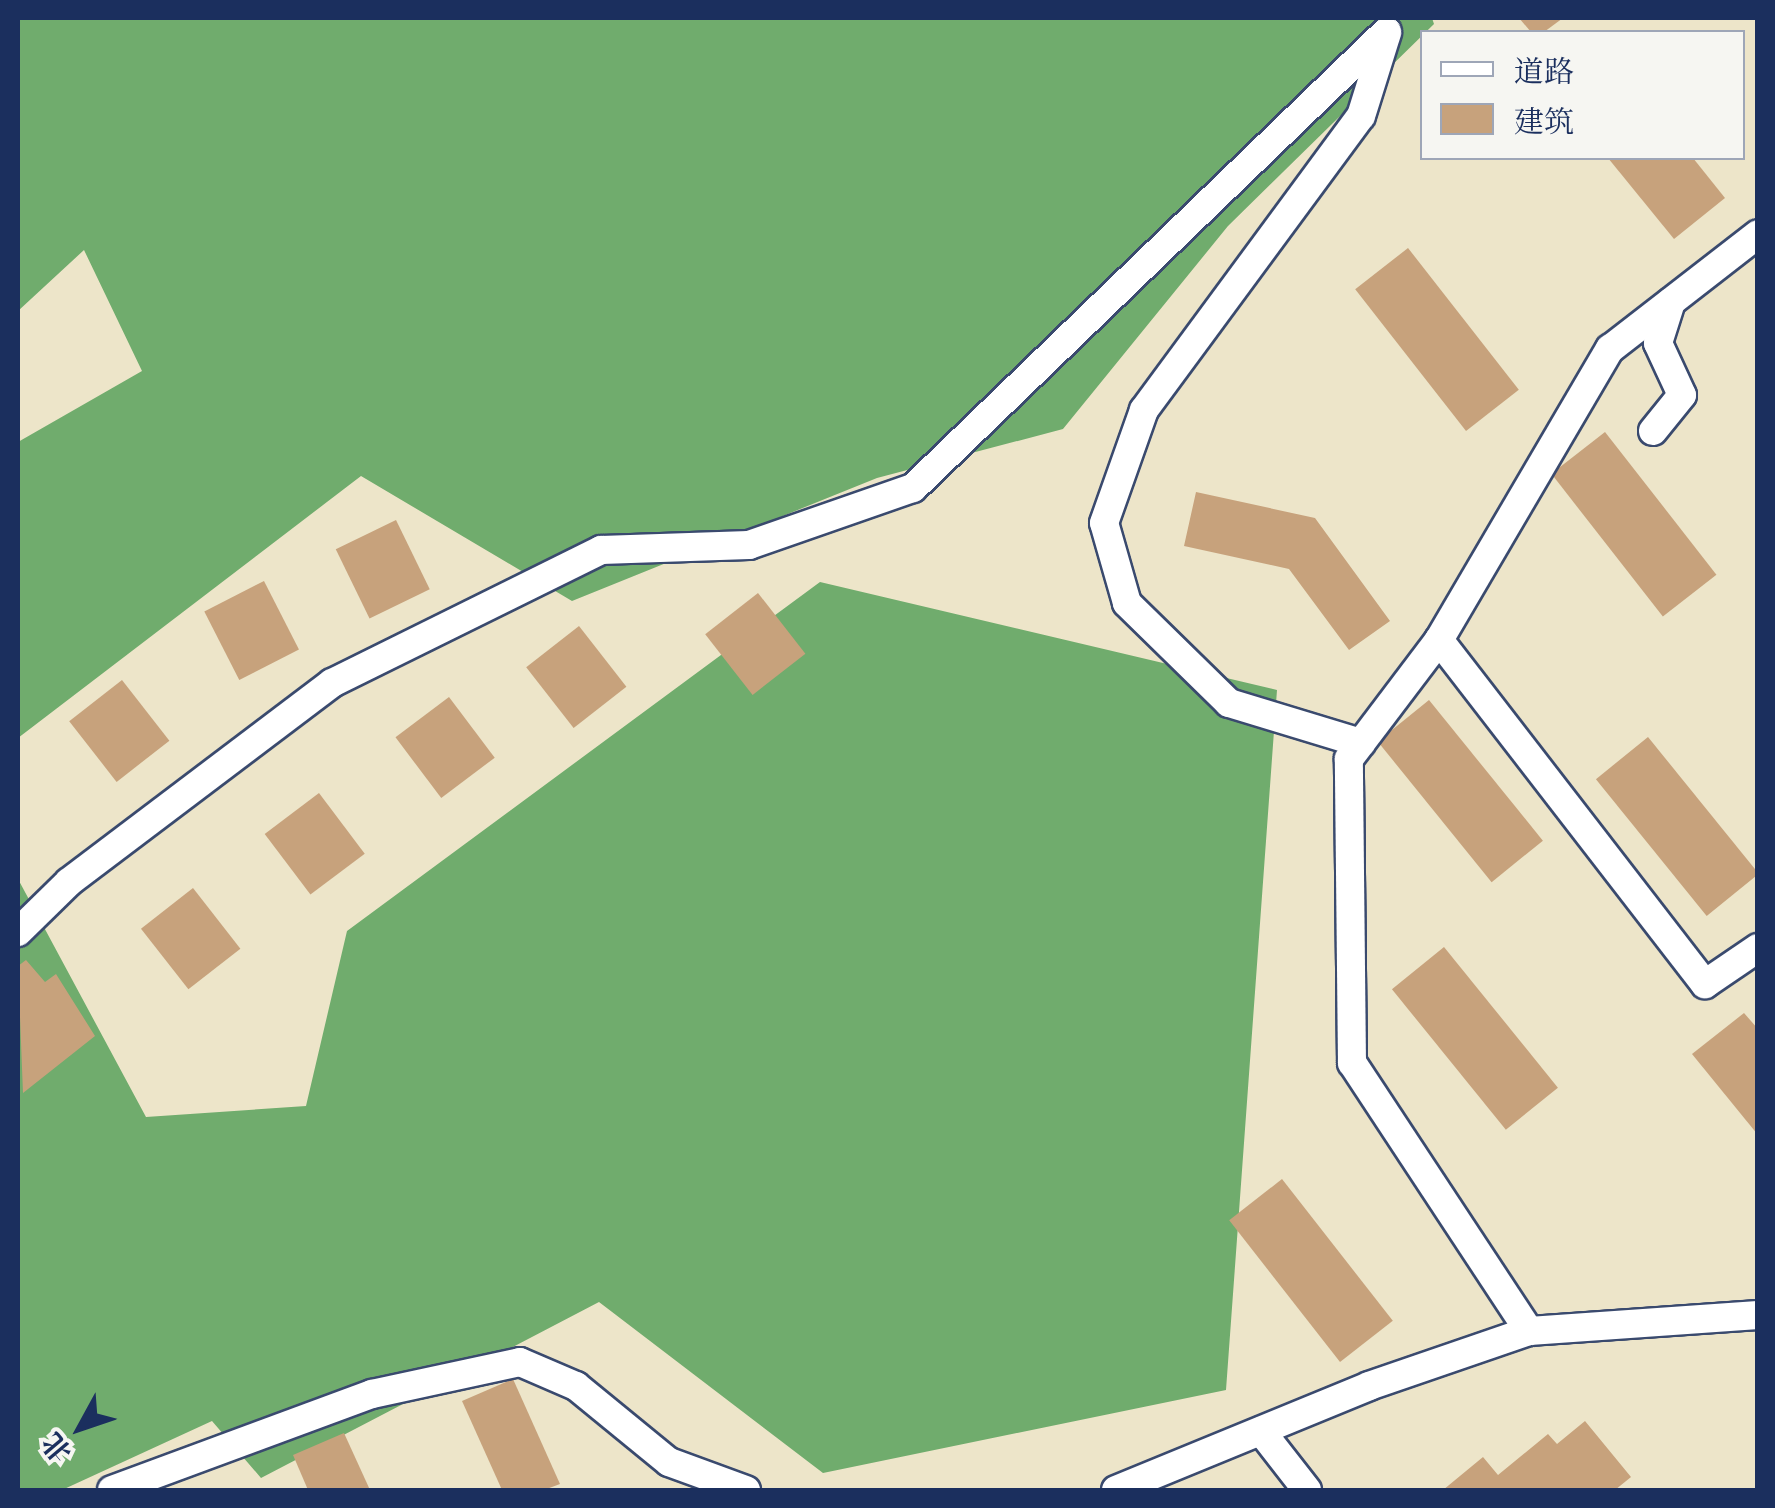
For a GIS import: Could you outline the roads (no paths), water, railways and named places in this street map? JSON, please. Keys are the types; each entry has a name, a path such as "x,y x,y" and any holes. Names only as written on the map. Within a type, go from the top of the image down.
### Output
{"street":[{"path":"1361,743 1229,704 1128,603 1104,523 1144,410 1361,116 1389,24"},
{"path":"18,932 69,882 332,683 601,550 749,544 913,488 1389,24"},
{"path":"1529,1331 1352,1063 1349,759 1439,640 1610,350 1758,234"},
{"path":"1653,431 1682,395 1658,343 1671,302"},
{"path":"1439,640 1704,984 1758,948"},
{"path":"1116,1490 1529,1331 1758,1315"},
{"path":"112,1490 372,1394 520,1362 576,1386 669,1462 746,1490"},
{"path":"1261,1431 1308,1490"}]}
